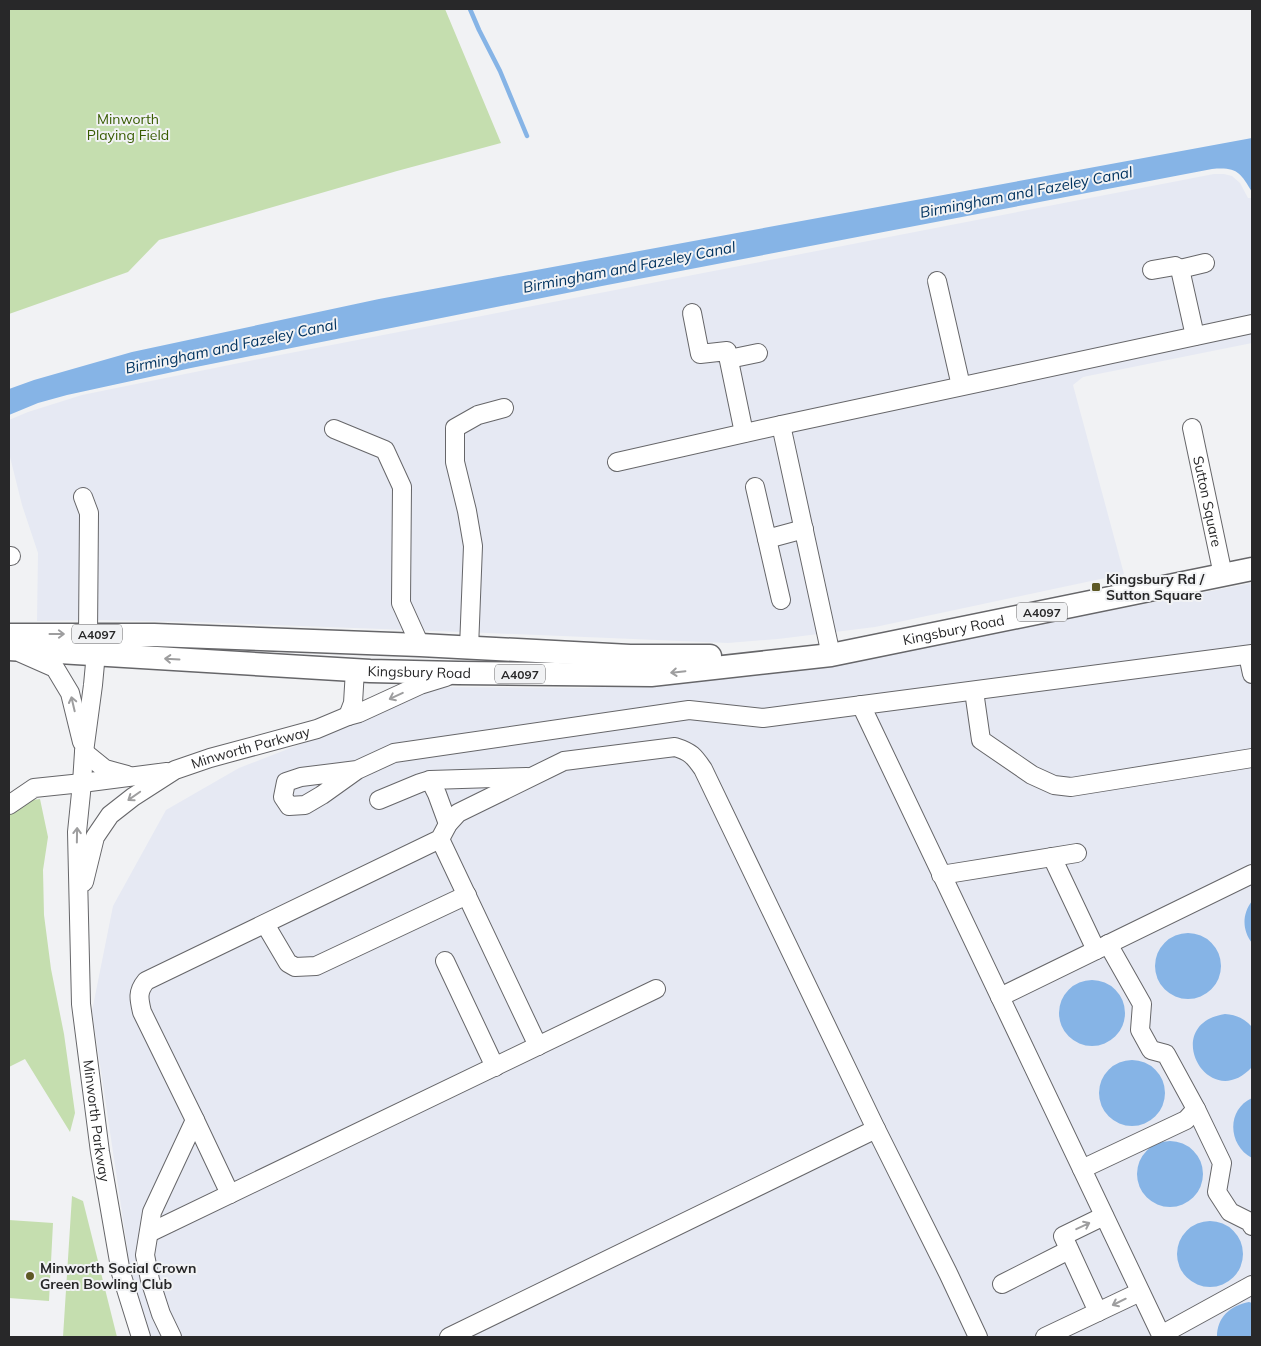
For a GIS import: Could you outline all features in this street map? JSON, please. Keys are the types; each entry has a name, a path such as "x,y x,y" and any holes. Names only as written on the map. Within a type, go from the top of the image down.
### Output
{"main road":[{"name":"Kingsbury Road","path":"93,641 355,670 458,674 651,675 831,656 1252,569"},
{"name":"Kingsbury Road","path":"10,645 185,637 420,645 630,656 831,656"},
{"path":"185,637 229,650 334,656 346,660 355,670"},
{"path":"389,672 420,645 423,659 584,666 651,675"}],"street":[{"path":"1152,270 1175,266 1180,269 1205,263"},
{"path":"1180,269 1195,336"},
{"path":"938,281 961,386"},
{"path":"692,313 700,354 727,351 744,433"},
{"path":"617,462 1252,324"},
{"path":"728,359 758,353"},
{"path":"469,648 472,546 467,511 455,462 455,428 478,415 504,408"},
{"path":"781,425 831,656"},
{"name":"Sutton Square","path":"1192,428 1223,574"},
{"path":"334,429 385,450 402,487 401,603 420,645"},
{"path":"755,487 781,600"},
{"name":"Minworth Parkway","path":"83,496 89,513 93,685 84,752 77,832 81,1004 100,1152 121,1274 141,1337"},
{"path":"767,539 804,529"},
{"name":"Minworth Parkway","path":"10,645 55,668 70,693 84,752"},
{"path":"357,770 394,753 689,710 763,718 1250,654 1252,674"},
{"path":"348,716 353,703 355,670"},
{"name":"Minworth Parkway","path":"79,902 95,837 110,815 133,796 175,770 210,758 317,730 420,685 458,674"},
{"path":"974,690 981,740 1032,775 1054,785 1071,787 1252,758"},
{"path":"861,705 1161,1336 1252,1285"},
{"path":"230,1194 142,1012 139,998 140,988 146,981 265,924 444,832 458,814 564,761 675,747 687,750 695,757 703,769 978,1337"},
{"path":"84,752 105,769 131,776"},
{"path":"9,805 34,788 175,770"},
{"path":"379,800 430,780 533,776"},
{"path":"430,780 437,794 444,832 467,896 538,1046"},
{"path":"941,875 1077,853"},
{"path":"1052,857 1102,947 1142,1004 1140,1030 1151,1050 1166,1054 1196,1108 1222,1164 1217,1192 1230,1212 1250,1222 1252,1226"},
{"path":"1000,997 1252,874"},
{"path":"265,924 288,963 295,967 316,966 467,896"},
{"path":"445,961 495,1067"},
{"path":"149,1233 656,989"},
{"path":"1082,1169 1186,1120 1196,1108"},
{"path":"172,1337 161,1314 150,1280 145,1255 152,1212 195,1120"},
{"path":"449,1337 876,1129"},
{"path":"1002,1284 1104,1216"},
{"path":"1066,1243 1098,1312"},
{"path":"1045,1337 1140,1292"}],"shaded area":[{"path":"1214,174 1232,176 1240,183 1248,198 1252,198 1252,343 1083,377 1073,385 1124,574 875,627 728,643 193,622 37,621 38,553 22,505 9,453 9,420 28,412 82,395 254,360"},
{"path":"1252,583 1252,1337 151,1337 131,1273 92,1011 113,906 166,810 239,768 329,733 424,687 586,688 831,665"}],"green space":[{"name":"Minworth Playing Field","path":"9,9 445,9 501,143 159,240 128,272 9,314"},
{"path":"40,799 48,837 43,870 44,915 75,1113 70,1132 25,1059 9,1067 9,809 25,801"},
{"path":"72,1196 83,1201 117,1337 63,1337"},
{"name":"Minworth Social Crown Green Bowling Club","path":"9,1220 53,1223 49,1301 9,1298"}],"water":[{"name":"Birmingham and Fazeley Canal","path":"1252,138 1252,192 1237,172 1227,169 1212,169 602,286 191,368 67,395 38,403 9,415 9,389 132,352 379,299"},
{"path":"1252,901 1252,943 1246,933 1245,917"},
{"path":"1188,933 1201,935 1211,943 1219,953 1221,966 1219,979 1211,989 1201,997 1188,999 1175,997 1165,989 1157,979 1155,966 1157,953 1165,943 1175,935"},
{"path":"1092,980 1105,983 1115,990 1122,1000 1125,1013 1122,1026 1115,1036 1105,1043 1092,1046 1079,1043 1069,1036 1062,1026 1059,1013 1062,1000 1069,990 1079,983"},
{"path":"1225,1014 1240,1018 1252,1027 1252,1067 1236,1079 1220,1080 1207,1074 1197,1062 1193,1048 1195,1033 1205,1021"},
{"path":"1132,1060 1145,1063 1155,1070 1162,1080 1165,1093 1162,1106 1155,1116 1145,1123 1132,1126 1119,1123 1109,1116 1102,1106 1099,1093 1102,1080 1109,1070 1119,1063"},
{"path":"1252,1098 1252,1158 1238,1145 1233,1128 1234,1119 1238,1111 1244,1103"},
{"path":"1170,1141 1183,1143 1193,1151 1201,1161 1203,1174 1201,1187 1193,1197 1183,1205 1170,1207 1157,1205 1147,1197 1139,1187 1137,1174 1139,1161 1147,1151 1157,1143"},
{"path":"1210,1221 1223,1224 1233,1231 1240,1241 1243,1254 1240,1267 1233,1277 1223,1284 1210,1287 1197,1284 1187,1277 1180,1267 1177,1254 1180,1241 1187,1231 1197,1224"},
{"path":"1249,1302 1252,1303 1252,1337 1217,1337 1222,1318 1236,1306"}],"waterway":[{"path":"470,9 500,71 527,136"}],"place":[{"name":"Kingsbury Rd / Sutton Square","path":"1096,587"},
{"name":"Minworth Social Crown Green Bowling Club","path":"30,1276"}]}
